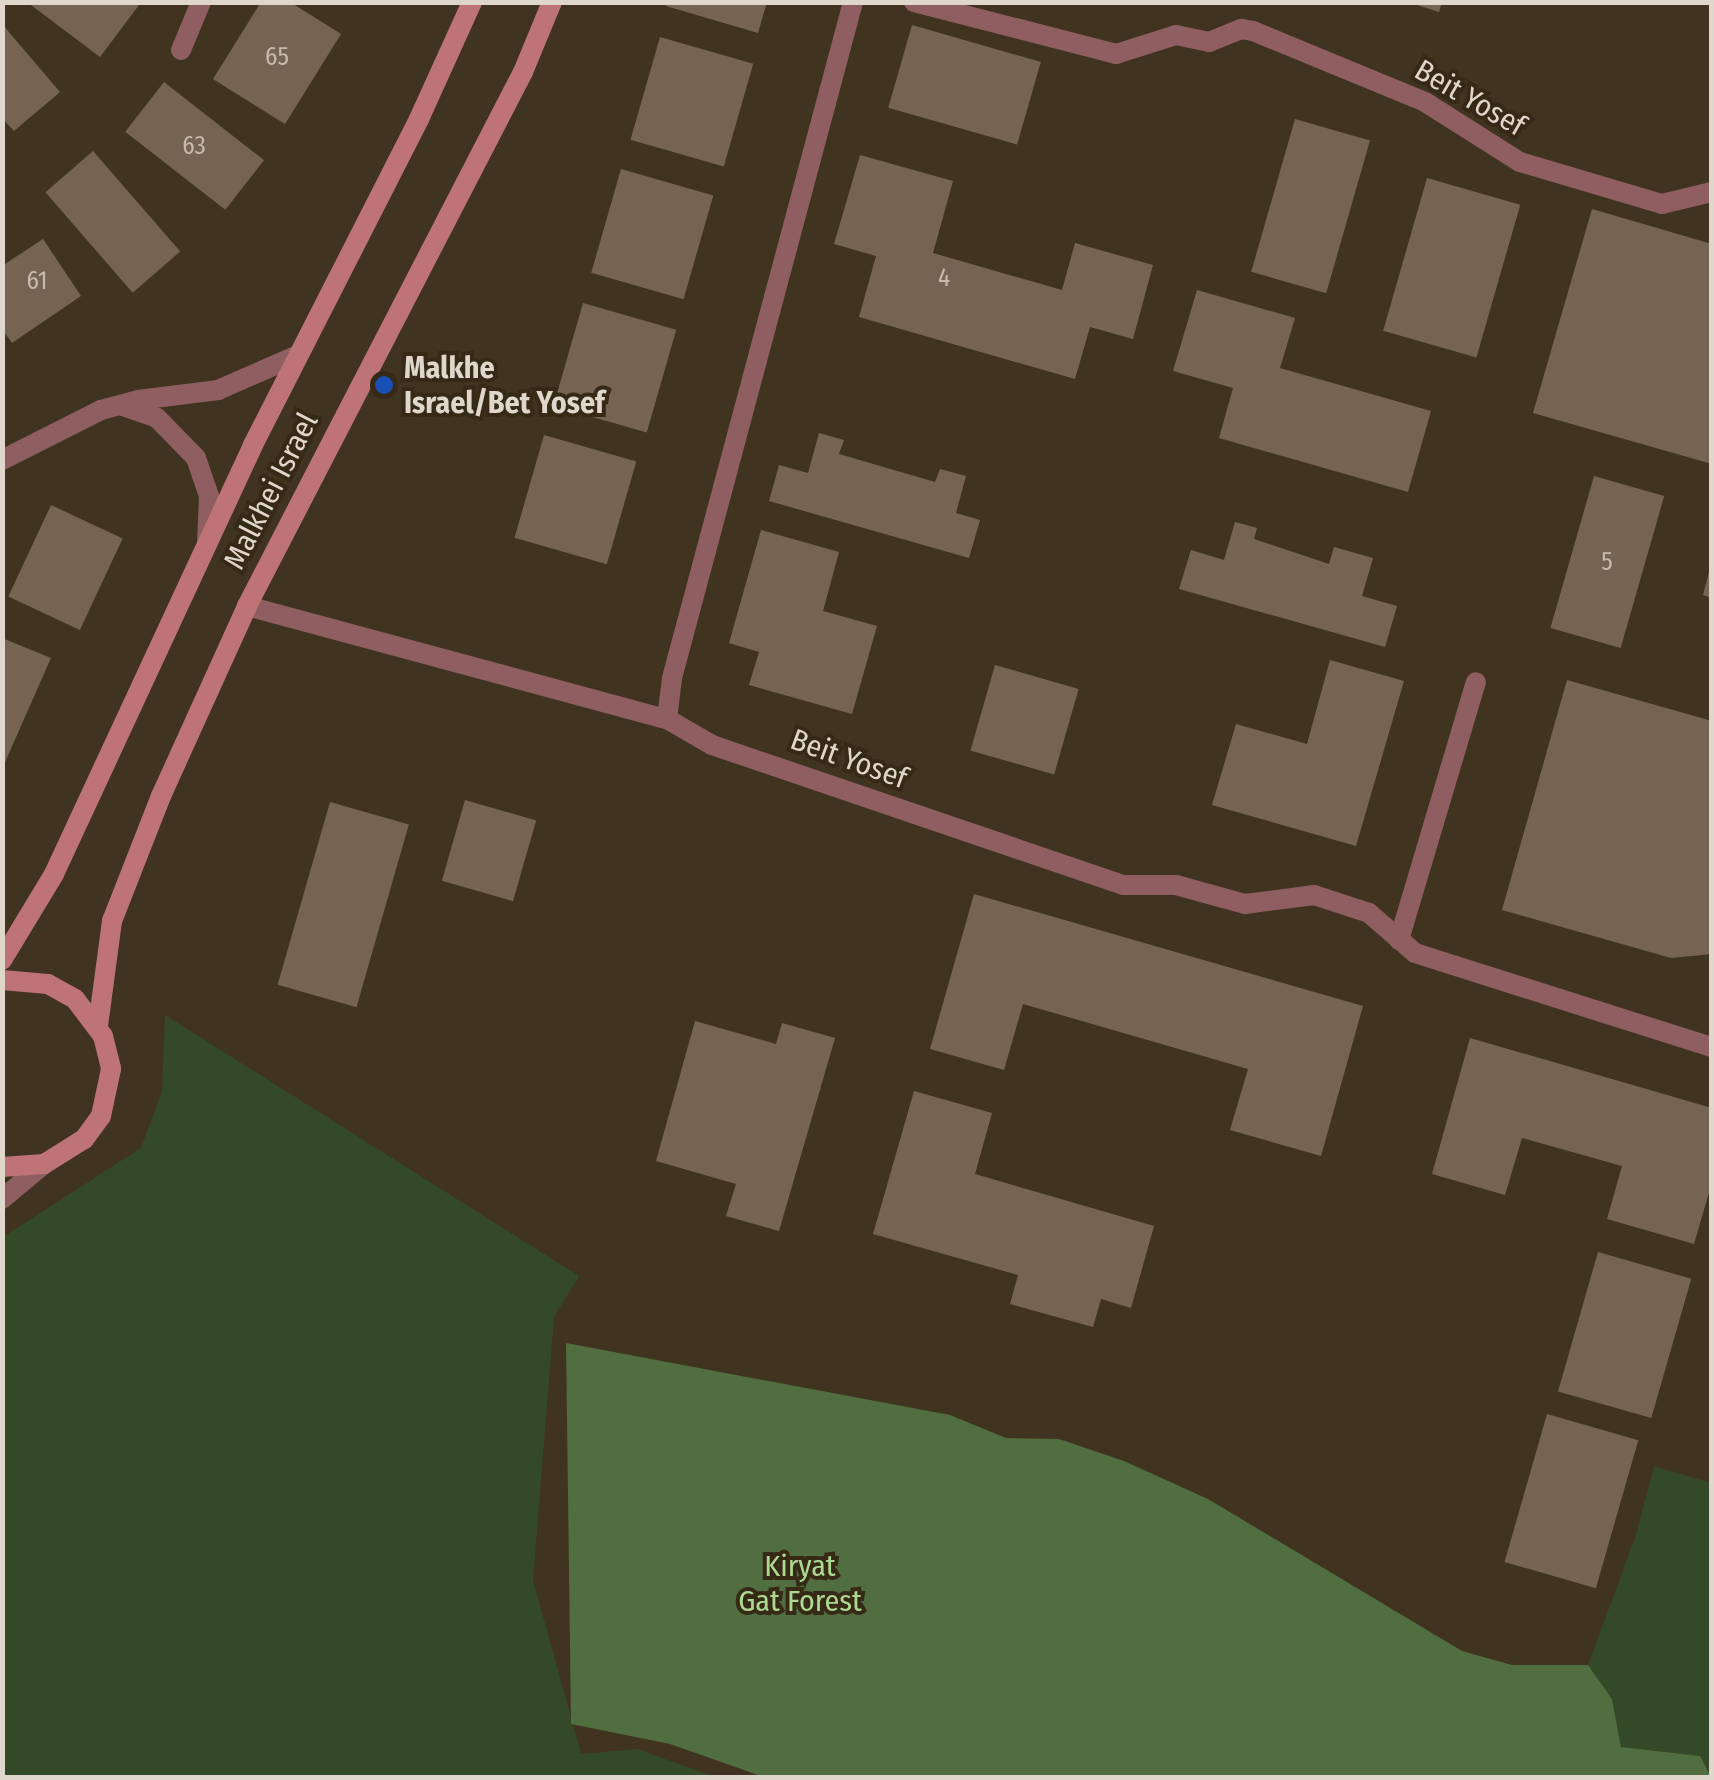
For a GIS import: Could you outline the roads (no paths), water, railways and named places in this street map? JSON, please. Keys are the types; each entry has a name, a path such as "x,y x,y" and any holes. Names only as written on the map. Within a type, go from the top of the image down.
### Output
{"street":[{"path":"181,50 201,2"},
{"name":"Malkhei Israel","path":"2,960 54,874 296,356 420,118 472,2"},
{"name":"Malkhei Israel","path":"98,1026 104,954 125,879 246,606 523,72 552,2"},
{"path":"666,720 672,678 853,2"},
{"name":"Beit Yosef","path":"914,2 1116,54 1176,36 1209,42 1241,29 1252,31 1425,102 1520,162 1662,204 1712,192"},
{"path":"2,460 116,405 230,387 296,356"},
{"path":"116,405 158,418 188,446 209,496 207,544"},
{"name":"Beit Yosef","path":"246,606 666,720 712,744 1104,879 1135,887 1176,884 1245,904 1314,895 1369,912 1414,952 1712,1046"},
{"path":"1398,940 1476,682"},
{"path":"2,980 31,980 62,991 98,1026 111,1069 101,1116 72,1150 44,1164 2,1199"},
{"path":"2,1167 44,1164"}],"place":[{"name":"Malkhe Israel/Bet Yosef","path":"384,385"}],"park label":[{"name":"Kiryat Gat Forest","path":"800,1583"}]}
